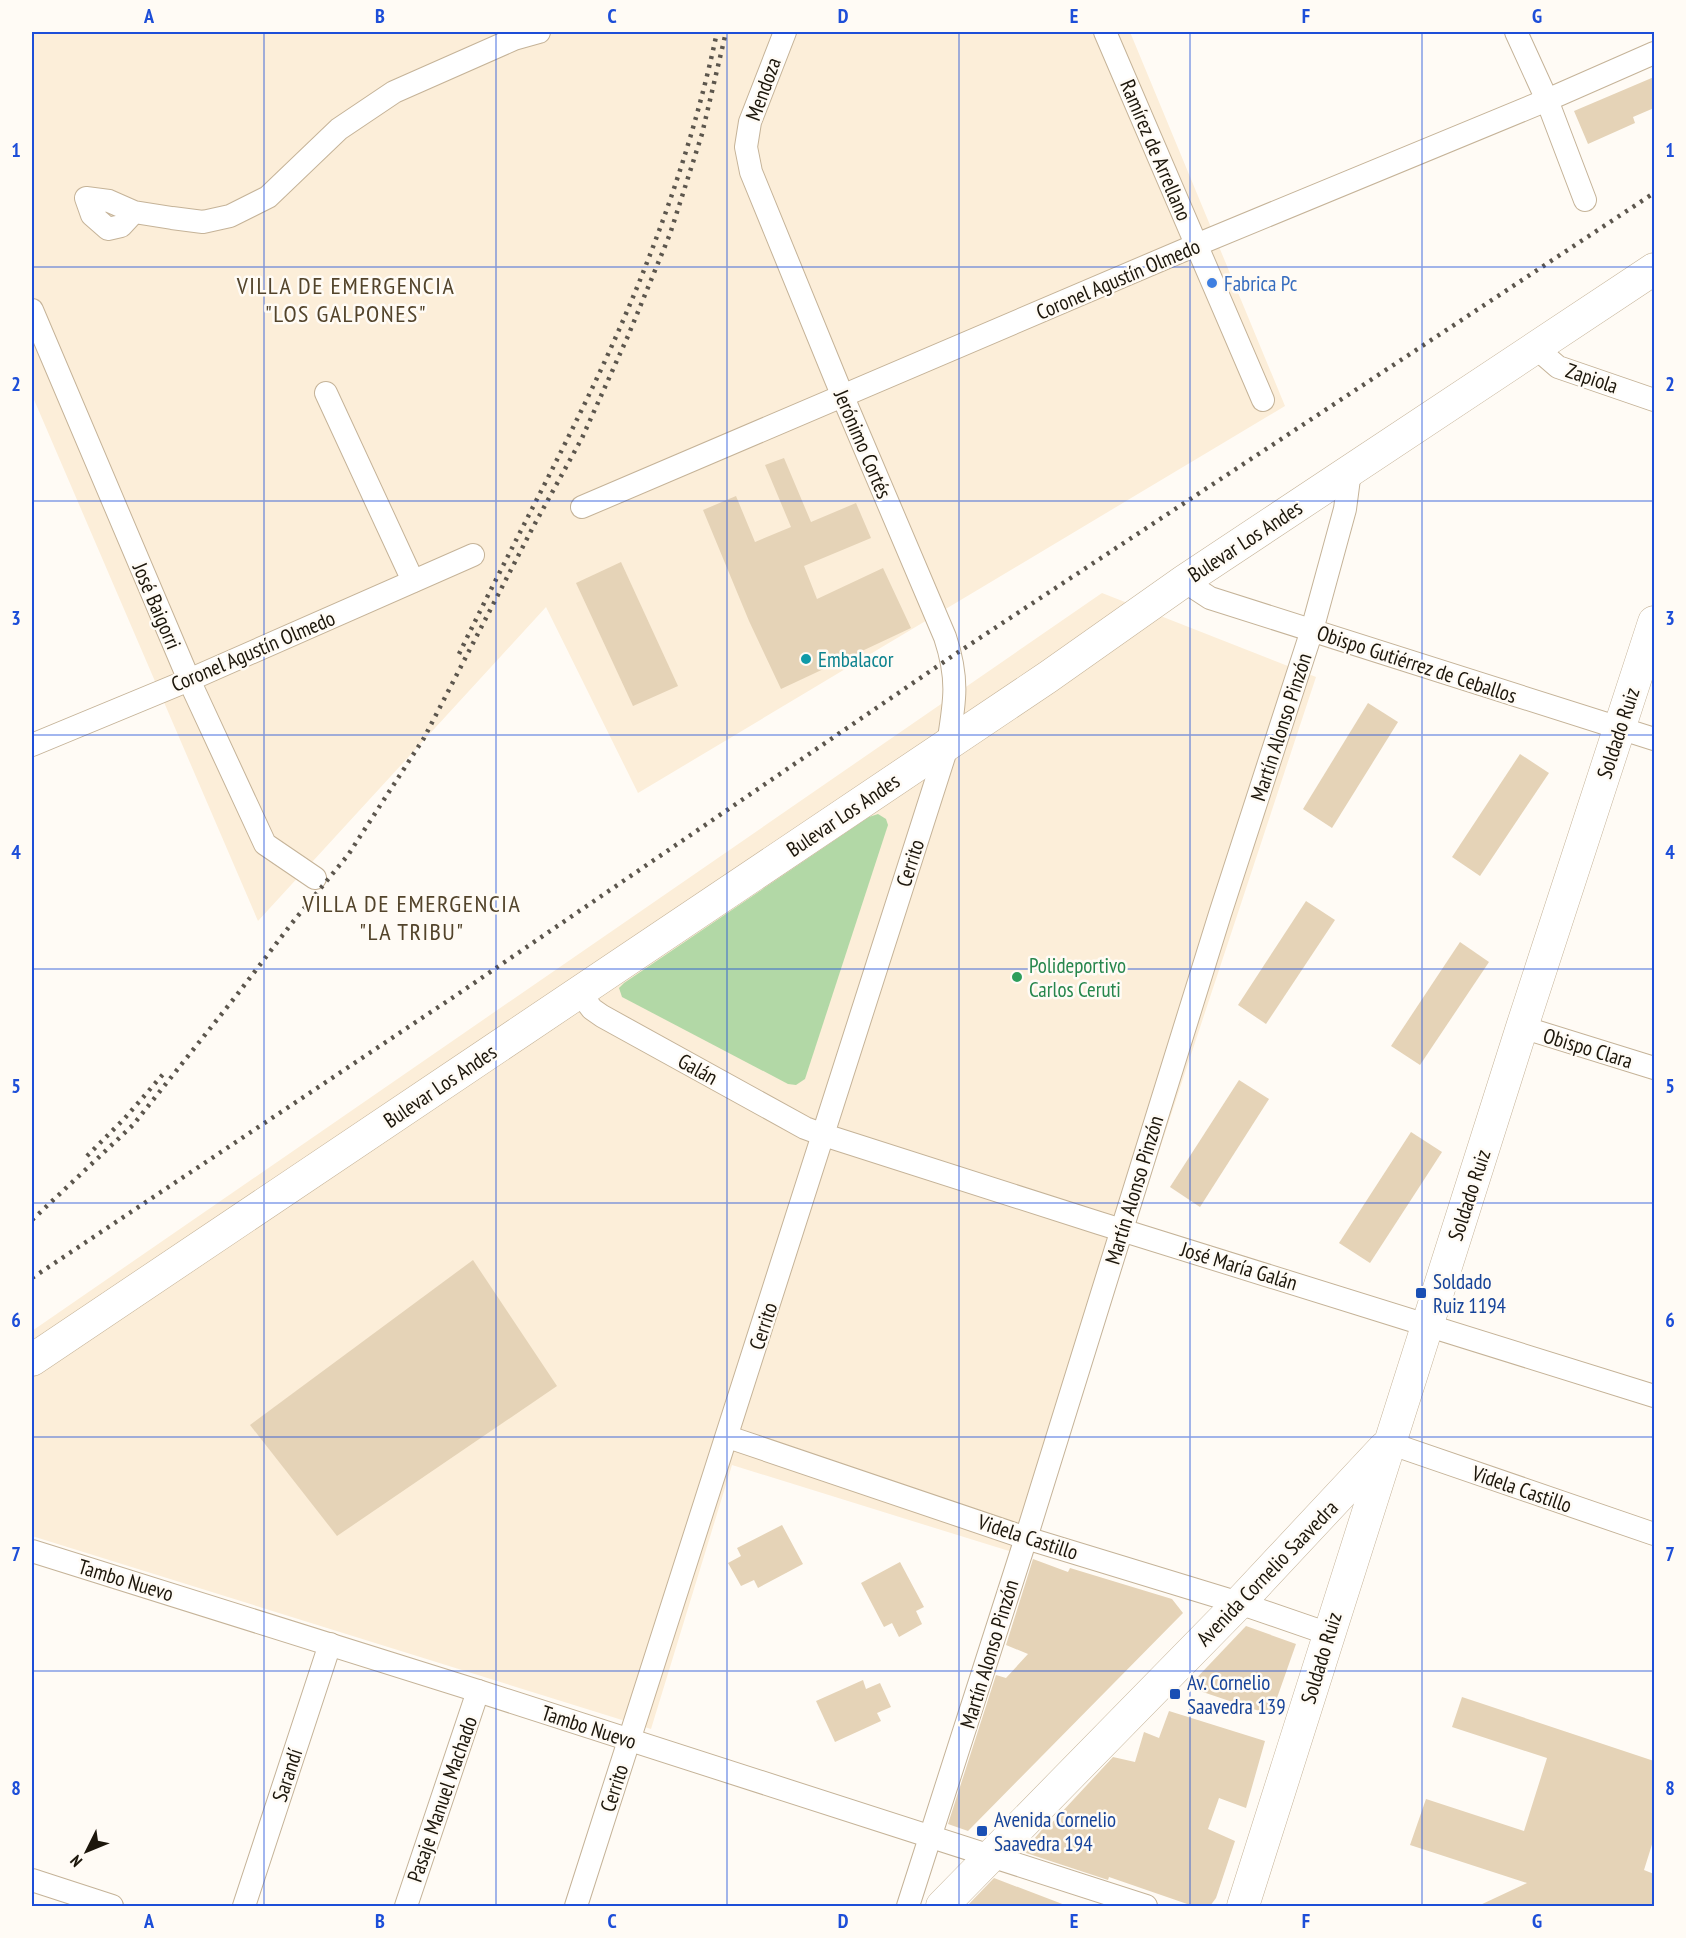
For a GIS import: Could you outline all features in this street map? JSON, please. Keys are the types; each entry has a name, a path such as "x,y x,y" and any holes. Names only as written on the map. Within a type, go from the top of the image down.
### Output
{"main road":[{"name":"Bulevar Los Andes","path":"32,1360 1048,677 1184,581 1654,269"},
{"name":"Soldado Ruiz","path":"1243,1906 1389,1443 1654,622"},
{"name":"Avenida Cornelio Saavedra","path":"942,1906 1239,1603 1389,1443"}],"street":[{"path":"134,212 203,222 230,216 268,197 339,129 394,92 514,39 539,32"},
{"name":"Mendoza","path":"746,147 750,122 785,32"},
{"name":"Ramírez de Arrellano","path":"1105,32 1263,400"},
{"path":"1516,32 1547,100 1585,200"},
{"name":"Coronel Agustín Olmedo","path":"582,507 1196,245 1547,100 1654,53"},
{"name":"Jerónimo Cortés","path":"746,147 751,172 945,637 955,675 954,706 948,744"},
{"name":"José Baigorri","path":"32,310 39,351 265,844 315,878"},
{"name":"Zapiola","path":"1536,348 1558,367 1654,400"},
{"path":"326,393 413,581"},
{"name":"Martín Alonso Pinzón","path":"908,1906 1312,630 1345,509 1350,471"},
{"name":"Coronel Agustín Olmedo","path":"32,745 189,680 473,555"},
{"name":"Obispo Gutiérrez de Ceballos","path":"1184,581 1210,598 1654,739"},
{"name":"Cerrito","path":"576,1906 948,744"},
{"name":"Galán","path":"579,992 592,1009 602,1016 805,1128 824,1135"},
{"name":"Obispo Clara","path":"1522,1028 1654,1068"},
{"name":"José María Galán","path":"824,1135 1654,1396"},
{"name":"Videla Castillo","path":"728,1437 1026,1538 1239,1603 1329,1634"},
{"name":"Videla Castillo","path":"1389,1443 1654,1534"},
{"name":"Tambo Nuevo","path":"32,1551 478,1691 1146,1906"},
{"name":"Sarandí","path":"244,1906 330,1644"},
{"name":"Pasaje Manuel Machado","path":"406,1906 478,1691"},
{"path":"32,1880 112,1906"}],"shaded area":[{"path":"32,32 1130,32 1285,406 638,793 546,607 258,921 32,395"},
{"path":"1102,593 1316,677 1025,1556 732,1465 651,1729 32,1536 32,1331"}],"green space":[{"path":"878,814 886,819 888,825 805,1079 796,1085 788,1084 622,997 619,988 624,983 869,817"}],"building":[{"path":"1654,77 1654,108 1633,117 1635,123 1588,144 1574,111"},
{"path":"784,458 811,522 856,503 871,538 804,566 817,599 883,568 911,628 781,689 749,621 703,510 736,496 755,542 791,527 765,465"},
{"path":"621,562 678,686 633,706 576,583"},
{"path":"1368,703 1398,722 1332,828 1303,809"},
{"path":"1520,754 1549,773 1480,876 1452,857"},
{"path":"1306,901 1335,920 1266,1024 1238,1005"},
{"path":"1460,942 1489,962 1420,1065 1391,1046"},
{"path":"1239,1080 1269,1099 1200,1207 1170,1187"},
{"path":"1411,1132 1442,1152 1370,1263 1339,1243"},
{"path":"473,1260 557,1386 337,1536 250,1425"},
{"path":"782,1525 803,1564 758,1588 754,1580 741,1586 728,1563 741,1556 737,1548"},
{"path":"1033,1559 1068,1572 1070,1568 1172,1599 1183,1613 968,1831 948,1824 996,1675 1006,1678 1028,1654 1006,1645"},
{"path":"900,1562 924,1607 916,1611 922,1624 899,1637 892,1623 884,1627 861,1583"},
{"path":"1246,1626 1296,1644 1271,1715 1188,1687"},
{"path":"863,1680 866,1689 880,1683 891,1707 877,1713 881,1721 835,1742 816,1701"},
{"path":"1462,1697 1654,1761 1654,1838 1644,1870 1654,1874 1654,1906 1478,1906 1527,1883 1410,1845 1426,1799 1524,1831 1547,1758 1452,1727"},
{"path":"1169,1711 1265,1741 1246,1808 1219,1798 1208,1829 1235,1841 1216,1898 1210,1906 1193,1906 1109,1877 1108,1880 1023,1852 1044,1827 1047,1828 1113,1757 1135,1762 1144,1732 1159,1738"},
{"path":"994,1878 1065,1905 1065,1906 967,1906"}],"railway":[{"path":"459,654 580,413 634,294 682,165 717,32"},
{"path":"32,1220 133,1125 348,855 424,738 532,529 582,438 628,336 670,234 702,134 726,32"},
{"path":"32,1278 458,994 951,657 1654,193"},
{"path":"87,1156 125,1118 165,1072"}],"place":[{"name":"Fabrica Pc","path":"1212,283"},
{"name":"Embalacor","path":"806,659"},
{"name":"Polideportivo Carlos Ceruti","path":"1017,977"},
{"name":"Soldado Ruiz 1194","path":"1421,1293"},
{"name":"Av. Cornelio Saavedra 139","path":"1175,1694"},
{"name":"Avenida Cornelio Saavedra 194","path":"982,1831"}],"district":[{"name":"VILLA DE EMERGENCIA \"LOS GALPONES\"","path":"346,299"},
{"name":"VILLA DE EMERGENCIA \"LA TRIBU\"","path":"412,917"}]}
